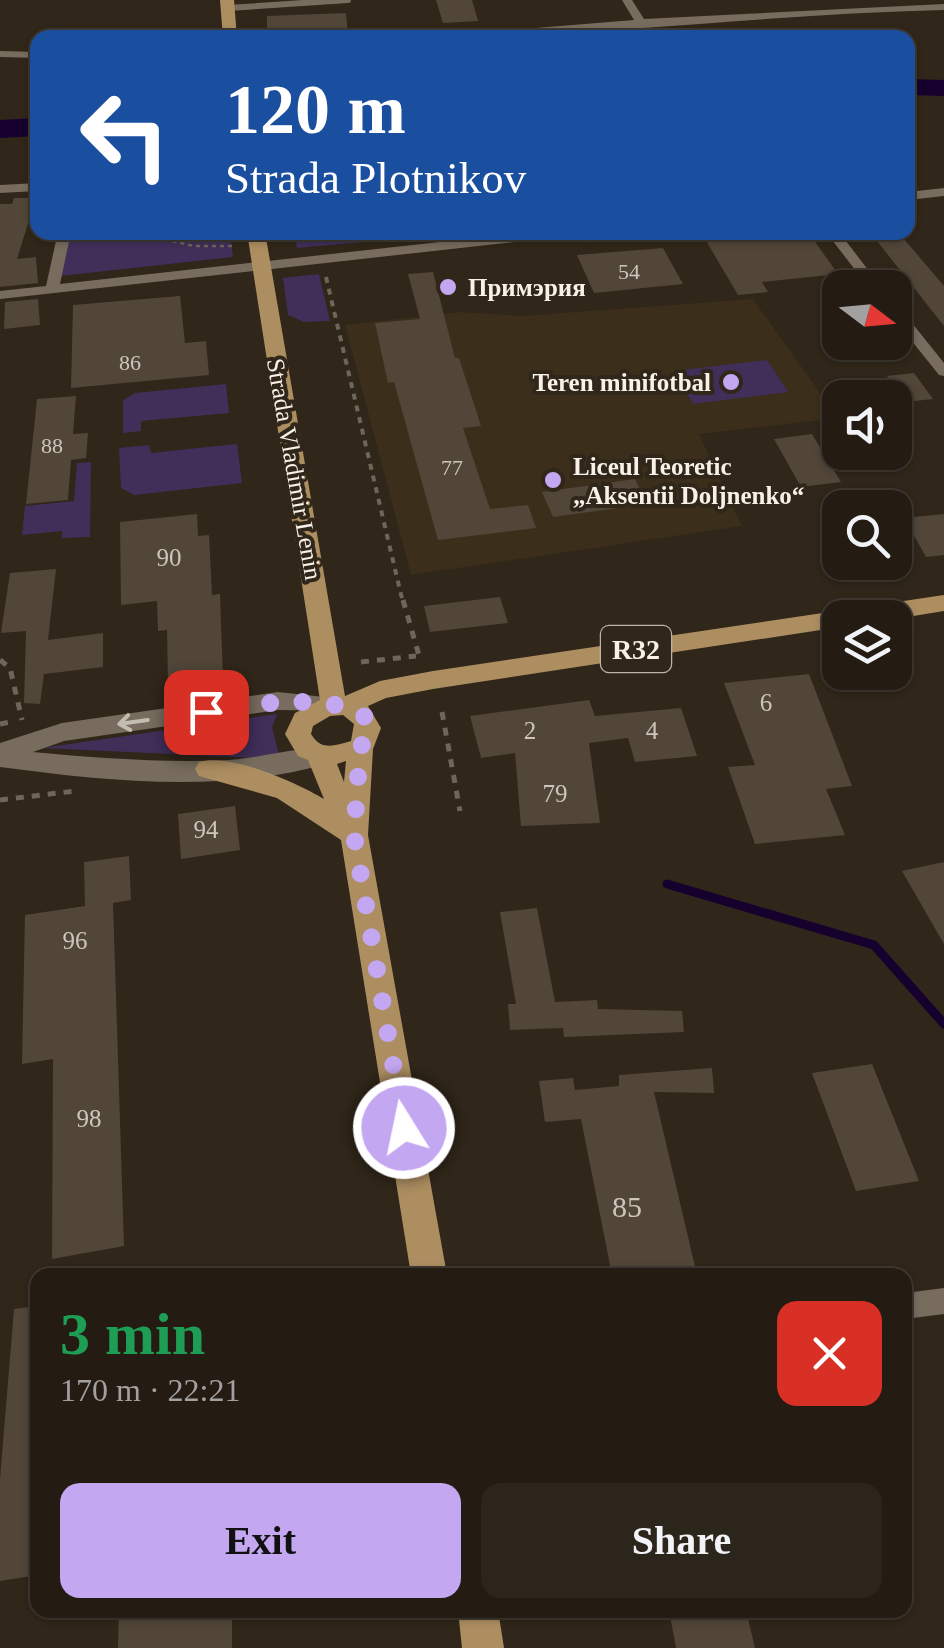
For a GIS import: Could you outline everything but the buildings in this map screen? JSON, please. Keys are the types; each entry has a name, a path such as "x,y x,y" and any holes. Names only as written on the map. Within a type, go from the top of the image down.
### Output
{"main road":[{"path":"227,4 229,30"},
{"name":"Strada Vladimir Lenin","path":"259,248 340,706"},
{"path":"912,608 944,603"},
{"name":"R32","path":"340,706 431,672 822,621"},
{"name":"R32","path":"364,736 406,691 431,672"},
{"path":"0,756 62,732 292,701 340,706 364,716 354,835"},
{"path":"340,706 312,712 300,726 300,742 320,756 354,835 428,1268"},
{"path":"0,756 58,764 208,769 284,765 320,756 339,756 364,736"},
{"path":"208,769 248,776 298,794 354,835"},
{"path":"479,1618 483,1648"}],"street":[{"path":"627,0 642,25"},
{"path":"748,16 789,0"},
{"path":"555,30 829,8 944,7"},
{"path":"0,54 30,55"},
{"path":"0,189 30,187"},
{"path":"915,195 944,192"},
{"path":"52,290 63,240"},
{"path":"0,295 52,290 259,248 322,259 495,240"},
{"path":"838,240 862,270"},
{"path":"912,332 944,372"},
{"path":"912,1305 944,1301"}],"lane":[{"path":"227,4 348,0"}],"path":[{"path":"167,240 194,246 259,248"},
{"path":"322,259 416,656 431,672"},
{"path":"361,662 416,656"},
{"path":"0,660 10,668 22,720"},
{"path":"442,712 460,811"}],"shaded area":[{"path":"68,240 231,240 233,257 60,276"},
{"path":"296,240 389,240 297,248"},
{"path":"319,274 330,321 304,322 288,315 283,278"},
{"name":"Liceul Teoretic „Aksentii Doljnenko“","path":"753,299 822,396 822,420 699,434 742,526 411,575 345,325 462,312 522,316"},
{"name":"Teren minifotbal","path":"767,360 788,392 693,404 674,371"},
{"path":"226,384 229,413 141,421 141,431 123,433 123,400 135,393"},
{"path":"237,444 242,483 134,495 121,488 119,448 149,445 151,453"},
{"path":"91,462 90,537 62,538 62,531 22,535 25,506 74,501 77,463"},
{"path":"277,714 272,727 280,759 42,748"}],"waterway":[{"path":"915,87 944,88"},
{"path":"0,129 30,127"},
{"path":"667,884 874,945 944,1024"}],"place":[{"name":"Примэрия","path":"448,287"},
{"name":"Teren minifotbal","path":"731,382"},
{"name":"Liceul Teoretic „Aksentii Doljnenko“","path":"553,480"}],"route":[{"path":"206,712 309,702 346,706 364,716 369,724 370,732 360,748 354,835 404,1128"}]}
